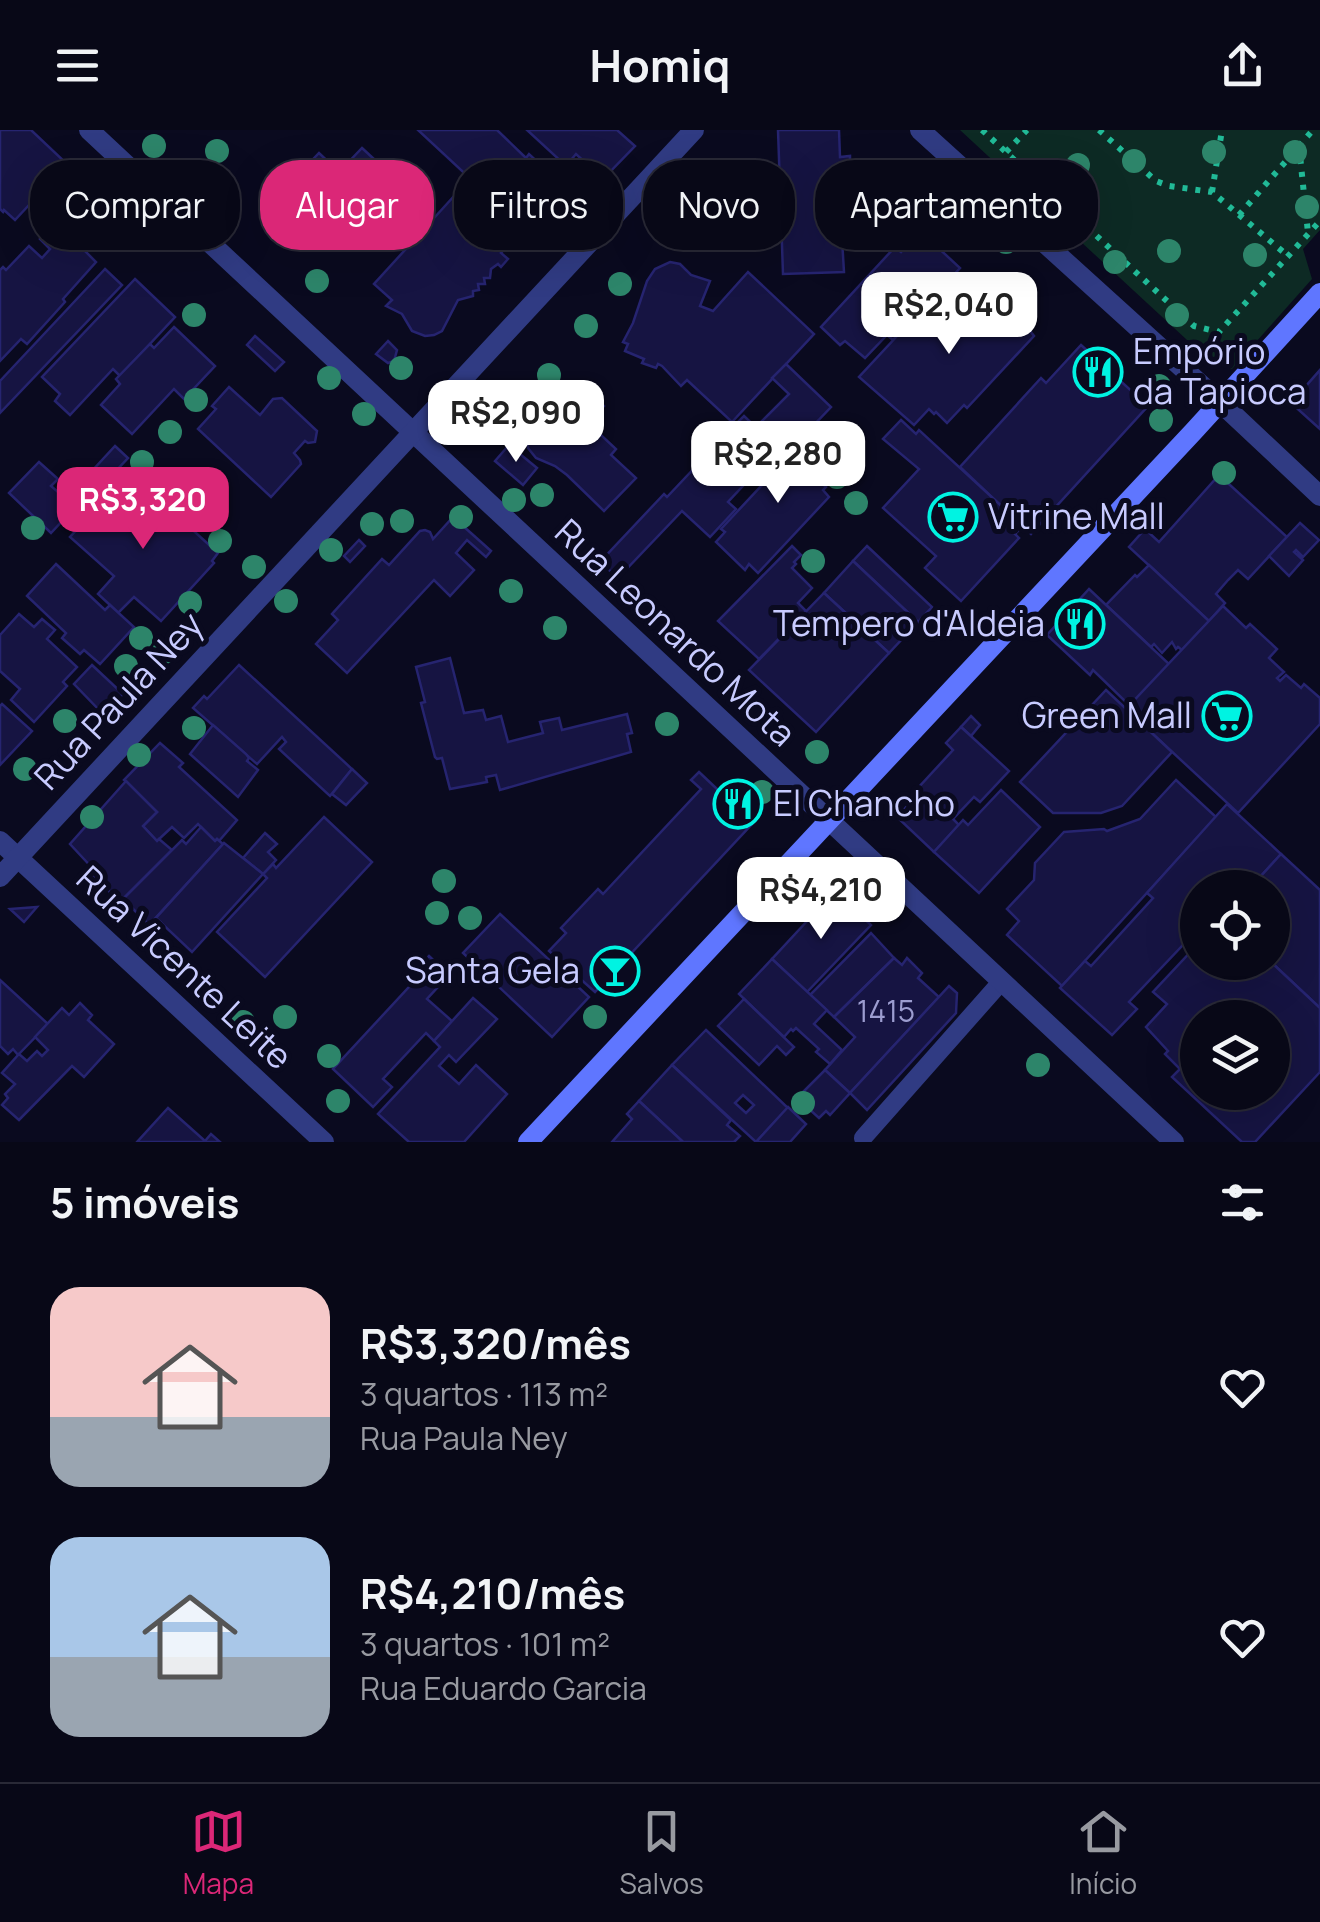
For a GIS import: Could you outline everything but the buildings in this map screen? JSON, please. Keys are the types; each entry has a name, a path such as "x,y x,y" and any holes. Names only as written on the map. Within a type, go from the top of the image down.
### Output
{"main road":[{"path":"528,1142 1320,293"}],"street":[{"name":"Rua Leonardo Mota","path":"89,130 1174,1142"},
{"name":"Rua Paula Ney","path":"0,878 694,130"},
{"path":"920,130 1320,496"},
{"name":"Rua Vicente Leite","path":"0,841 324,1142"}],"lane":[{"path":"863,1138 1001,982"}],"path":[{"path":"982,130 1194,326 1219,332 1320,221"},
{"path":"1006,152 1027,130"},
{"path":"1099,130 1156,181 1212,192 1288,256"},
{"path":"1212,192 1217,141 1222,130"},
{"path":"1239,215 1313,130"},
{"path":"1299,146 1308,235"}],"green space":[{"path":"960,130 1320,130 1320,230 1303,249 1312,279 1232,369 1213,364 1090,250 1098,250 1098,160 992,160"}],"place":[{"name":"Empório da Tapioca","path":"1098,372"},
{"name":"Vitrine Mall","path":"953,517"},
{"name":"Tempero d'Aldeia","path":"1080,624"},
{"name":"Green Mall","path":"1227,716"},
{"name":"El Chancho","path":"738,804"},
{"name":"Santa Gela","path":"615,971"}]}
